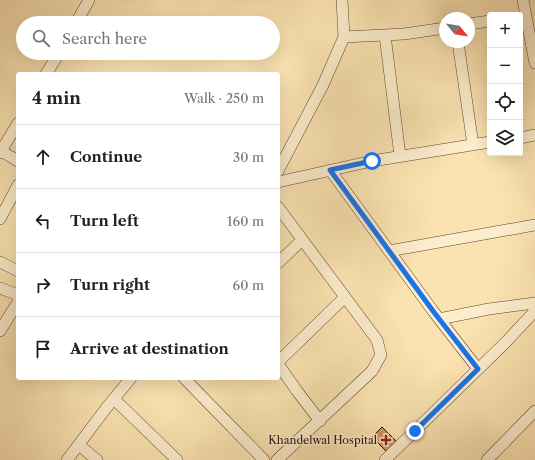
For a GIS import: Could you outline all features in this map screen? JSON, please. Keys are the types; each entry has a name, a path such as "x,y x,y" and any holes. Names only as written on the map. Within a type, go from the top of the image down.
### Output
{"street":[{"path":"80,16 90,0"},
{"path":"280,167 323,85 344,37 342,0"},
{"path":"523,0 523,12"},
{"path":"523,16 535,63"},
{"path":"475,23 487,21"},
{"path":"344,37 404,34 439,29"},
{"path":"385,35 400,156"},
{"path":"459,48 474,145"},
{"path":"51,72 55,60"},
{"path":"16,126 1,152 16,160"},
{"path":"523,137 535,135"},
{"path":"280,182 372,161 487,143"},
{"path":"330,170 439,319 478,369"},
{"path":"0,219 16,189"},
{"path":"277,460 372,371 381,354 377,340 280,210"},
{"path":"389,251 535,225"},
{"path":"280,261 302,240"},
{"path":"0,262 16,270"},
{"path":"0,288 16,294"},
{"path":"280,361 345,298"},
{"path":"439,319 489,309 535,303"},
{"path":"0,331 16,305"},
{"path":"385,460 535,311"},
{"path":"280,366 320,421"},
{"path":"67,460 129,380"},
{"path":"186,380 264,460"},
{"path":"114,399 177,460"},
{"path":"489,459 533,416"},
{"path":"79,444 97,460"}],"building":[{"path":"382,427 398,443 388,453 372,437"}],"place":[{"name":"Khandelwal Hospital","path":"386,440"}],"route":[{"path":"372,161 330,170 433,311 478,369 415,431"}]}
